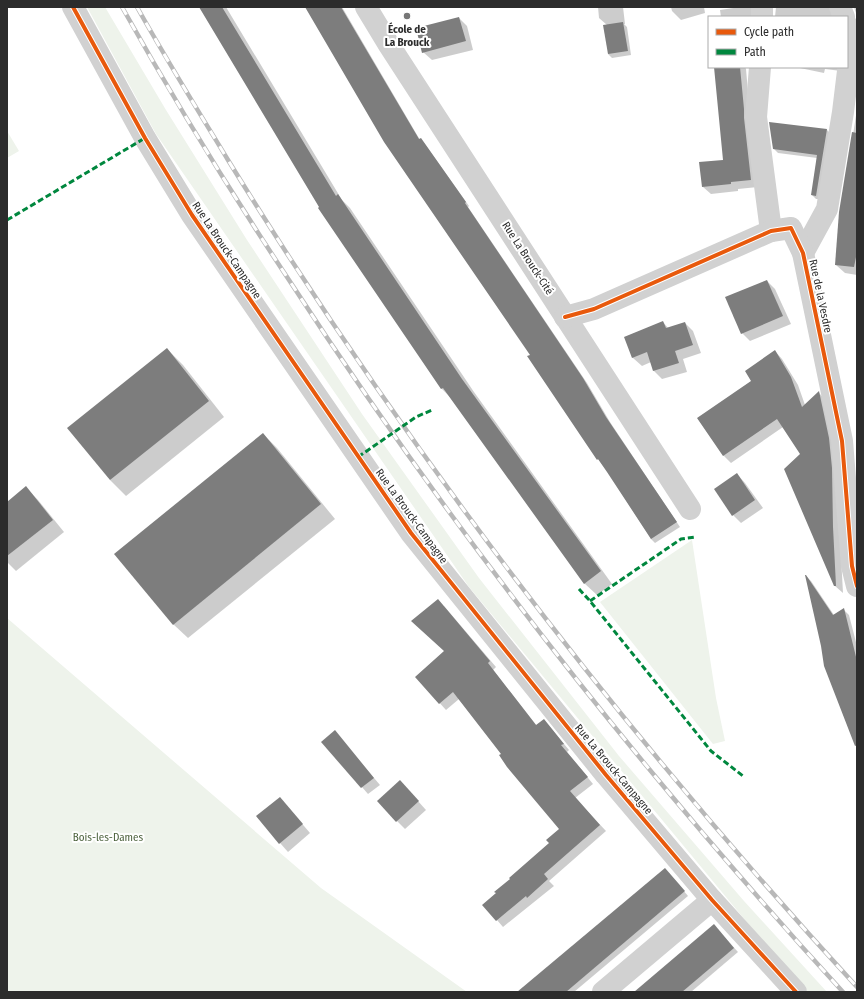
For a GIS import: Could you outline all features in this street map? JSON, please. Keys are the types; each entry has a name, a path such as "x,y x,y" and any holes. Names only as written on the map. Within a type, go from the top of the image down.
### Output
{"street":[{"name":"Rue La Brouck-Campagne","path":"74,7 144,138 192,215 411,533 606,775 712,900 796,992"},
{"name":"Rue La Brouck-Cité","path":"366,7 389,45 690,509"},
{"name":"Rue de la Vesdre","path":"803,252 827,209 843,112 852,38 848,28"},
{"path":"760,68 756,117 771,231"},
{"name":"Rue de la Vesdre","path":"566,317 594,309 771,231 791,228 803,252 842,441 852,566 857,586"},
{"path":"603,992 712,900"}],"green space":[{"path":"87,7 105,7 166,110 247,240 362,414 479,578 619,756 744,901 827,992 808,992 760,938 469,587 156,134"},
{"path":"7,131 19,151 7,158"},
{"path":"692,540 716,698 725,741 713,744 600,602"},
{"name":"Bois-les-Dames","path":"7,618 321,888 467,992 7,992"}],"building":[{"path":"199,7 222,7 336,196 338,194 462,379 601,571 584,584 443,388 441,389 318,208 319,207"},
{"path":"305,7 341,7 419,139 421,138 466,202 465,203 583,378 606,417 677,522 651,539 527,356 530,355 384,142"},
{"path":"459,17 466,41 422,53 416,28"},
{"path":"623,22 628,51 608,54 603,25"},
{"path":"714,68 740,68 751,180 702,187 699,162 723,160"},
{"path":"769,122 827,129 816,196 811,195 817,155 773,149"},
{"path":"852,132 857,133 857,252 854,267 835,265 839,212"},
{"path":"767,280 783,316 741,334 725,297"},
{"path":"663,321 666,328 685,322 693,345 675,351 679,363 653,371 647,352 632,358 624,337"},
{"path":"167,348 209,401 110,480 67,428"},
{"path":"775,350 791,377 802,407 819,391 829,438 832,468 836,586 834,586 784,469 800,454 777,419 723,456 697,418 751,381 745,371"},
{"path":"263,433 321,504 173,625 114,554"},
{"path":"737,473 755,500 732,516 714,489"},
{"path":"26,486 53,520 7,556 7,502"},
{"path":"805,575 833,615 844,608 857,661 857,745 855,746 824,666"},
{"path":"438,599 490,661 488,663 536,725 544,719 564,744 561,745 588,777 570,791 600,825 544,874 548,879 527,898 526,896 496,921 482,905 496,893 494,892 510,879 509,878 549,843 546,840 559,829 507,767 499,755 501,754 453,692 439,704 415,677 444,651 411,621"},
{"path":"335,730 374,778 361,788 321,742"},
{"path":"400,780 419,801 396,822 377,801"},
{"path":"280,797 303,824 279,844 256,816"},
{"path":"665,868 685,891 566,992 517,992"},
{"path":"714,924 734,948 682,992 634,992"}],"railway":[{"path":"122,7 182,111 267,247 416,466 551,647 622,736 694,823 843,992"},
{"path":"137,7 170,65 228,160 298,270 370,378 445,484 603,691 685,791 770,890 857,987"}],"marked path":[{"path":"7,220 145,138"},
{"path":"358,457 416,417 432,410"},
{"path":"590,601 681,539 696,537"},
{"path":"579,589 711,751 743,776"}],"cycle path":[{"path":"73,7 145,138 192,215 411,533 606,775 712,900 796,992"},
{"path":"565,317 594,309 771,231 791,228 803,253 842,441 852,566 857,586"}],"place":[{"name":"École de La Brouck","path":"407,16"}]}
